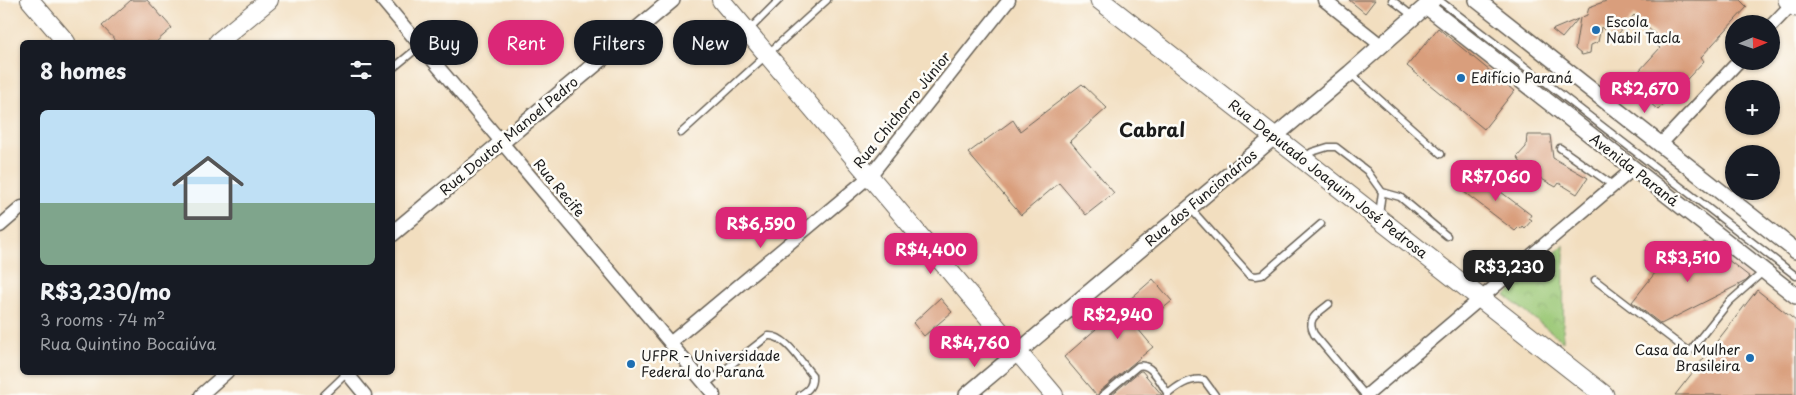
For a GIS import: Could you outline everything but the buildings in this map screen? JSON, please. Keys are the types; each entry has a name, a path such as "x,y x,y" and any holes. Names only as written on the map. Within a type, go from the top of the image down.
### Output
{"main road":[{"path":"30,0 64,40"},
{"path":"220,40 269,0"},
{"path":"721,0 738,20"},
{"name":"Rua Deputado Joaquim José Pedrosa","path":"1100,0 1604,395"},
{"path":"747,31 1054,395"}],"street":[{"name":"Rua Recife","path":"382,0 410,34"},
{"name":"Rua Doutor Manoel Pedro","path":"395,231 672,0"},
{"name":"Rua Chichorro Júnior","path":"670,343 870,176 1009,0"},
{"path":"1324,0 1382,46"},
{"path":"1477,0 1796,251"},
{"name":"Rua dos Funcionários","path":"967,395 1382,46 1430,2"},
{"name":"Avenida Paraná","path":"1430,2 1633,169 1796,296"},
{"path":"1780,16 1792,3"},
{"name":"Rua Recife","path":"436,65 714,395"},
{"path":"1660,145 1731,70"},
{"path":"1366,395 1633,169"},
{"path":"0,226 20,209"},
{"path":"201,395 224,375"},
{"path":"349,375 365,395"}],"lane":[{"path":"747,31 779,0"},
{"path":"681,133 768,56 827,0"},
{"path":"1392,0 1414,17"},
{"path":"1430,2 1796,276"},
{"path":"395,67 410,54"},
{"path":"1350,73 1441,154"},
{"path":"1303,160 1312,152 1328,147 1336,148 1367,171 1382,192 1400,197 1447,236"},
{"path":"1560,148 1614,186"},
{"path":"1378,218 1382,192"},
{"path":"1190,207 1250,275 1256,276 1262,275 1321,224"},
{"path":"1595,280 1690,352 1729,302 1764,271"},
{"path":"1329,304 1311,319 1310,326 1314,334 1366,395"},
{"path":"705,385 768,336 773,335 782,338 812,375 812,382 808,390 800,395"},
{"path":"1103,395 1138,366 1143,365 1150,367 1168,394 1191,380 1197,379 1204,380 1216,395"},
{"path":"324,395 345,375"}],"green space":[{"path":"1564,245 1564,256 1563,341 1505,296"}],"place":[{"name":"Escola Nabil Tacla","path":"1596,30"},
{"name":"Edifício Paraná","path":"1461,78"},
{"name":"Casa da Mulher Brasileira","path":"1750,358"},
{"name":"UFPR - Universidade Federal do Paraná","path":"631,364"}],"district":[{"name":"Cabral","path":"1152,130"}]}
